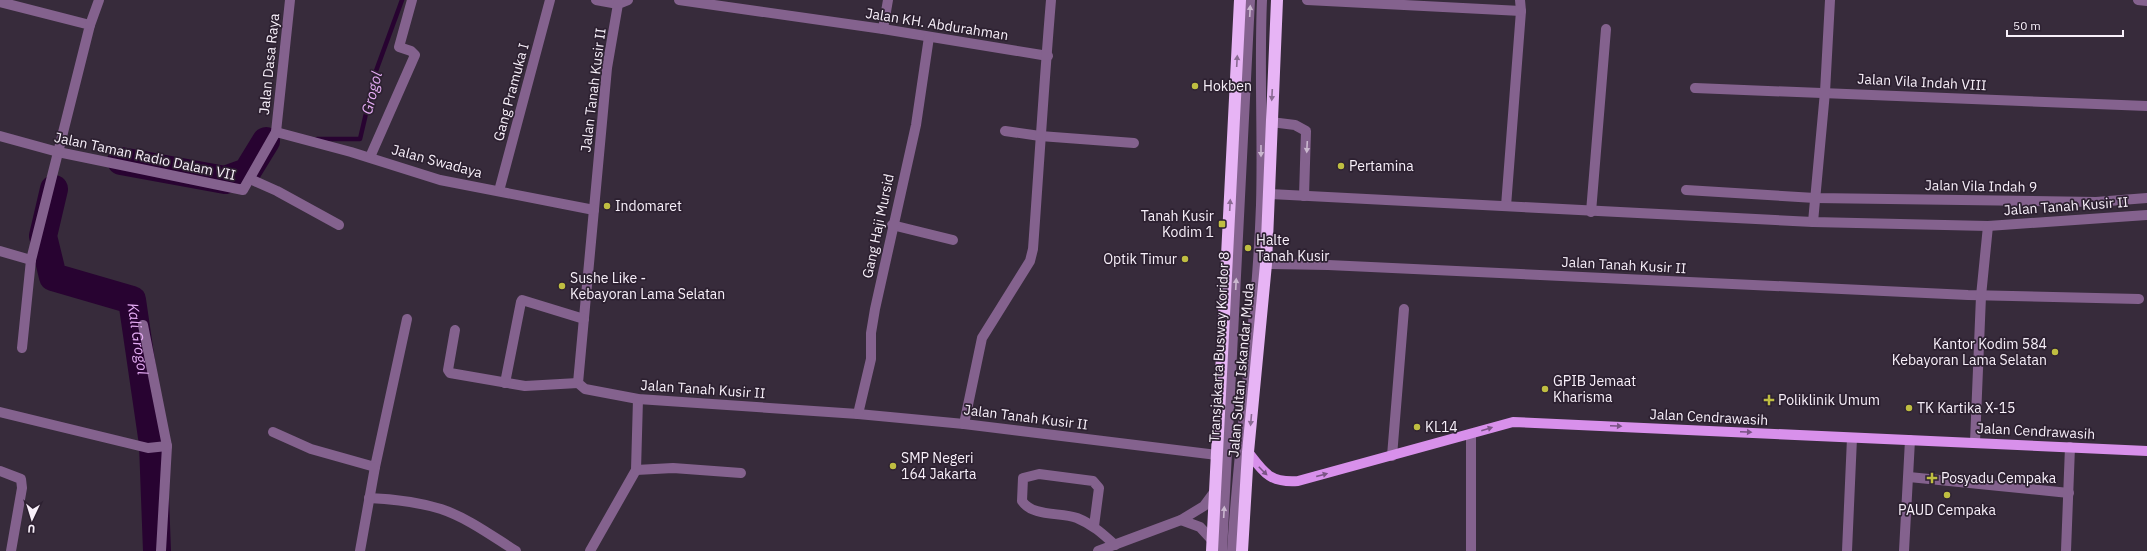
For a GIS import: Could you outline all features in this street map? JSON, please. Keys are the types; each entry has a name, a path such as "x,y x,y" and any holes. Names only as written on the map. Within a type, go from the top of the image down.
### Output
{"highway":[{"name":"Jalan Sultan Iskandar Muda","path":"1212,545 1240,0"},
{"name":"Jalan Sultan Iskandar Muda","path":"1242,551 1248,452 1266,264 1277,0"}],"main road":[{"name":"Jalan Cendrawasih","path":"1248,452 1263,472 1272,478 1283,482 1312,478 1513,422 2147,451"}],"street":[{"path":"22,348 31,260 90,25 99,0"},
{"name":"Jalan Dasa Raya","path":"276,132 290,0"},
{"path":"370,158 415,55 411,51 399,47 412,0"},
{"name":"Gang Pramuka I","path":"499,191 550,0"},
{"path":"596,0 623,2"},
{"name":"Jalan KH. Abdurahman","path":"679,0 883,29 1048,56"},
{"path":"883,29 888,0"},
{"path":"964,424 982,338 1030,261 1035,226 1040,136 1048,56 1051,0"},
{"name":"Transjakarta Busway Koridor 8","path":"1222,551 1250,0"},
{"name":"Transjakarta Busway Koridor 8","path":"1232,551 1236,487 1256,288 1261,206 1262,0"},
{"path":"1307,0 1521,11"},
{"path":"1506,206 1521,11 1520,0"},
{"path":"1813,222 1825,92 1830,0"},
{"path":"2138,0 2147,1"},
{"path":"0,2 90,25"},
{"name":"Jalan Tanah Kusir II","path":"623,2 607,68 578,383 585,389 638,399 858,414 964,424 1217,455"},
{"path":"1591,212 1606,29"},
{"name":"Gang Haji Mursid","path":"858,414 871,359 872,337 892,225 916,125 929,37"},
{"name":"Jalan Vila Indah VIII","path":"1695,88 2147,106"},
{"path":"1271,122 1295,125 1306,131 1307,138 1304,196"},
{"path":"1005,131 1040,136 1134,143"},
{"name":"Jalan Swadaya","path":"276,132 370,158 440,180 594,210"},
{"name":"Jalan Taman Radio Dalam VII","path":"0,136 58,152 243,190 276,132"},
{"path":"250,179 277,191 339,225"},
{"name":"Jalan Vila Indah 9","path":"1686,190 1816,198 2096,202 2147,198"},
{"name":"Jalan Tanah Kusir II","path":"1270,194 1506,206 1591,212 1813,222 1988,226 2147,215"},
{"path":"892,225 953,240"},
{"name":"Jalan Tanah Kusir II","path":"1976,442 1981,296 1988,226"},
{"path":"0,251 31,260"},
{"name":"Jalan Tanah Kusir II","path":"1266,264 1328,265 1981,296 2139,299"},
{"path":"505,383 520,302 522,300 584,318"},
{"path":"1392,456 1404,309"},
{"path":"360,551 375,467 407,319"},
{"path":"143,325 164,446 161,551"},
{"path":"455,330 448,372 525,386 578,383"},
{"path":"590,551 636,470 638,399"},
{"path":"0,412 148,448 164,446"},
{"path":"273,432 311,449 375,467"},
{"path":"1471,434 1471,551"},
{"path":"1847,551 1852,438"},
{"path":"1904,551 1910,440"},
{"path":"2066,551 2070,447"},
{"path":"636,470 673,468 741,473"},
{"path":"0,471 21,479 22,488 11,551"},
{"path":"1094,526 1099,488 1093,481 1039,474 1023,478 1022,501 1029,509 1076,518 1094,526 1115,545"},
{"path":"1909,477 2069,493"},
{"path":"1098,551 1181,520 1204,506 1215,491"},
{"path":"369,498 399,500 441,509 473,524 516,551"},
{"path":"1181,520 1200,527 1212,545"}],"waterway":[{"name":"Grogol","path":"317,139 360,139 376,71 402,0"},
{"name":"Kali Grogol","path":"121,161 225,180 247,172 266,141"},
{"name":"Kali Grogol","path":"54,189 43,236 53,277 132,300 153,444 157,551"}],"place":[{"name":"Hokben","path":"1195,86"},
{"name":"Pertamina","path":"1341,166"},
{"name":"Indomaret","path":"607,206"},
{"name":"Tanah Kusir Kodim 1","path":"1222,224"},
{"name":"Halte Tanah Kusir","path":"1248,248"},
{"name":"Optik Timur","path":"1185,259"},
{"name":"Sushe Like - Kebayoran Lama Selatan","path":"562,286"},
{"name":"Kantor Kodim 584 Kebayoran Lama Selatan","path":"2055,352"},
{"name":"GPIB Jemaat Kharisma","path":"1545,389"},
{"name":"Poliklinik Umum","path":"1769,400"},
{"name":"TK Kartika X-15","path":"1909,408"},
{"name":"KL14","path":"1417,427"},
{"name":"SMP Negeri 164 Jakarta","path":"893,466"},
{"name":"Posyadu Cempaka","path":"1932,478"},
{"name":"PAUD Cempaka","path":"1947,495"}]}
